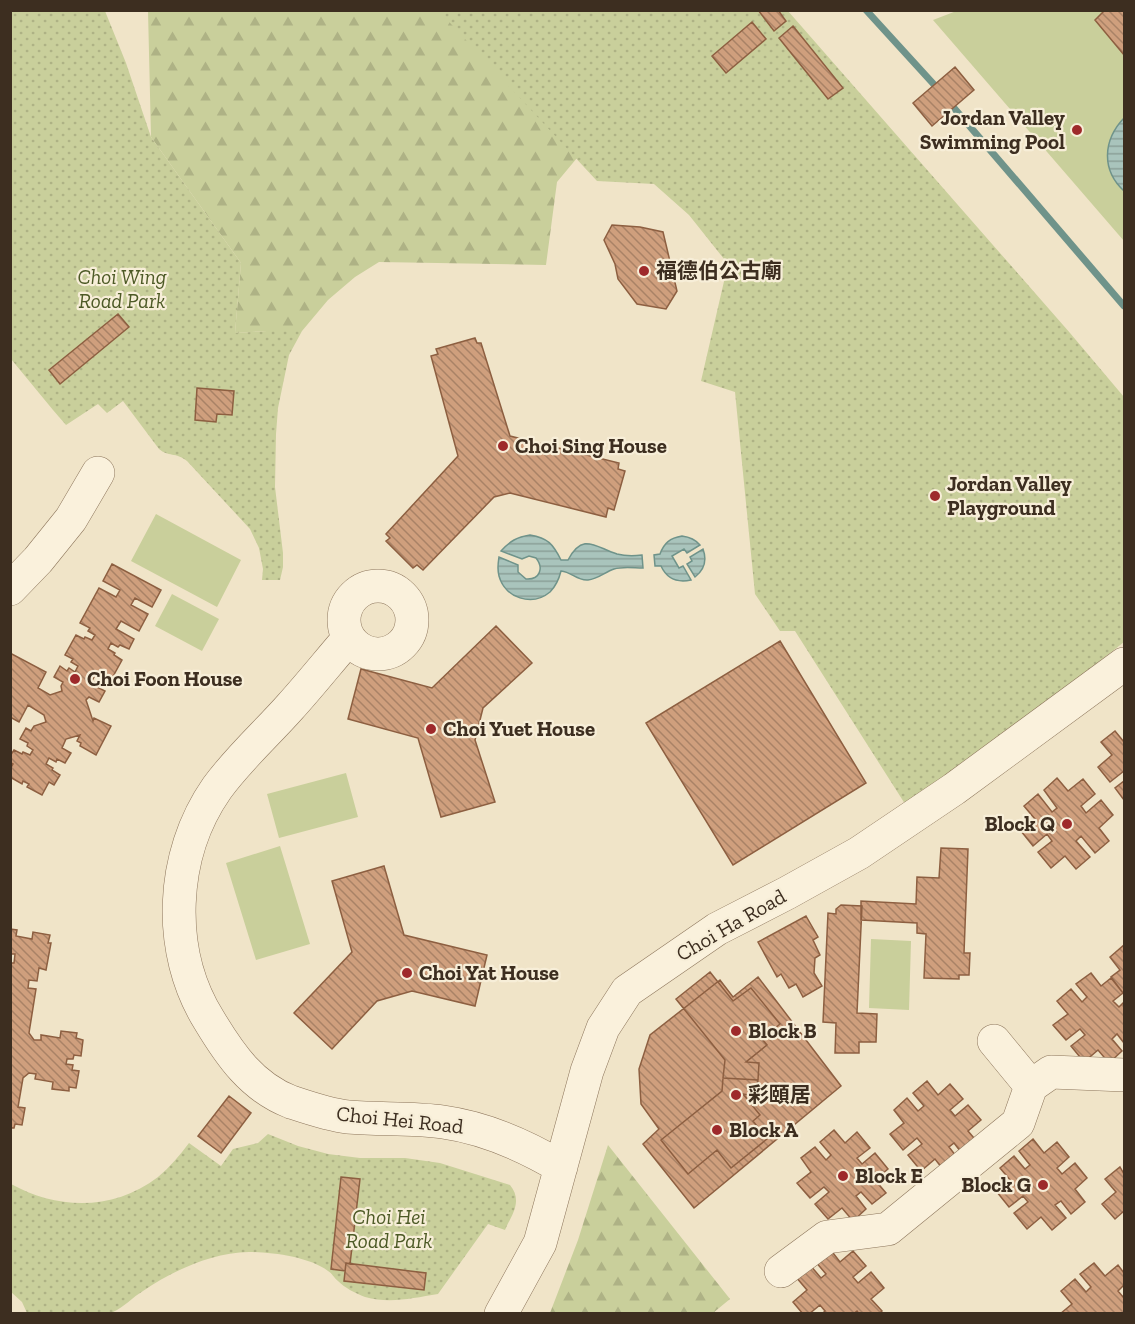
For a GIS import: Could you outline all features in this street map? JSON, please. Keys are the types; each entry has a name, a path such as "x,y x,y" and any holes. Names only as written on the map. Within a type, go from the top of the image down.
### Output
{"street":[{"path":"10,589 38,561 71,519 98,473"},
{"name":"Choi Hei Road","path":"349,638 290,708 241,759 217,789 198,822 185,858 179,896 180,935 187,973 201,1009 239,1066 262,1086 289,1101 347,1117 412,1119 475,1128 533,1150 561,1167"},
{"name":"Choi Ha Road","path":"501,1314 540,1243 587,1071 603,1029 627,991 717,929 859,853 954,789 1125,664"},
{"path":"994,1041 1031,1086"},
{"path":"781,1271 827,1237 888,1229 1018,1123 1031,1086 1051,1072 1125,1075"}],"green space":[{"name":"Jordan Valley Swimming Pool","path":"959,10 1124,11 1124,241 933,20"},
{"name":"Choi Wing Road Park","path":"10,11 105,11 126,63 151,137 241,263 235,333 302,331 289,355 278,408 275,487 283,553 280,580 262,580 263,569 259,548 250,529 187,461 159,449 123,401 107,413 98,404 66,425 11,359"},
{"path":"148,11 606,11 642,80 557,182 546,265 379,262 355,277 328,300 302,331 235,333 241,263 151,137"},
{"name":"Jordan Valley Playground","path":"439,11 788,11 1124,397 1124,642 948,781 907,807 795,631 780,631 755,594 735,392 701,381 728,264 689,215 654,184 597,181"},
{"path":"156,514 241,560 217,607 131,561"},
{"path":"172,594 219,619 202,651 155,626"},
{"path":"346,773 358,817 279,838 267,794"},
{"path":"280,846 310,944 256,960 226,863"},
{"path":"871,939 911,941 909,1010 869,1008"},
{"name":"Choi Hei Road Park","path":"268,1134 298,1146 328,1154 360,1158 405,1158 440,1163 510,1185 516,1197 515,1208 505,1230 488,1224 438,1294 402,1300 365,1297 347,1288 329,1272 311,1262 279,1254 249,1252 207,1259 193,1264 155,1283 117,1310 108,1313 27,1313 22,1302 11,1292 11,1184 48,1199 86,1203 105,1201 141,1188 158,1177 189,1143 221,1166 233,1149 258,1143"},
{"path":"608,1145 730,1299 713,1313 550,1313 578,1240"}],"water":[{"path":"1124,118 1124,191 1111,174 1108,155 1112,136"},
{"path":"530,535 549,543 561,560 568,560 579,546 590,544 620,555 642,555 643,568 617,568 588,580 561,571 554,587 543,597 520,598 513,595 502,584 498,571 499,557 518,565 518,572 526,579 535,578 540,569 536,558 529,556 522,559 501,551 514,540"},
{"path":"682,536 700,545 687,553 684,549 672,556 679,568 683,566 691,580 686,581 673,579 661,566 655,566 654,555 660,554 663,547 671,540"},
{"path":"703,549 704,564 695,577 687,564 692,561 690,557"}],"building":[{"path":"758,10 778,10 786,21 774,31"},
{"path":"1105,10 1124,10 1124,55 1095,20"},
{"path":"752,22 766,39 726,73 712,56"},
{"path":"793,26 843,88 828,99 779,38"},
{"path":"955,67 974,90 932,126 913,103"},
{"name":"福德伯公古廟","path":"612,225 640,227 663,232 677,291 666,309 637,304 618,279 615,264 604,240"},
{"path":"118,314 129,327 60,384 49,370"},
{"name":"Choi Sing House","path":"475,338 477,343 481,343 510,436 619,463 618,469 625,471 614,510 608,508 606,517 510,493 494,497 423,570 417,565 413,568 386,541 390,538 386,534 458,456 431,356 438,354 436,349"},
{"path":"197,388 234,391 232,415 217,414 216,422 195,420"},
{"name":"Choi Foon House","path":"112,564 161,590 152,607 135,598 131,605 148,614 139,631 121,621 116,629 134,639 129,649 111,643 108,649 122,660 111,680 95,675 92,681 105,691 99,702 89,697 86,700 93,721 94,718 111,726 96,755 80,746 81,743 77,741 80,735 66,739 62,748 71,753 65,763 49,758 46,764 60,775 54,785 49,782 42,795 27,787 29,784 23,781 22,784 10,777 13,764 10,762 10,756 14,750 30,755 33,750 27,746 28,743 20,739 26,728 31,731 34,726 46,722 44,715 28,705 19,722 10,717 10,653 46,672 38,688 50,695 62,691 63,682 54,677 60,666 67,671 69,668 75,672 78,666 71,662 73,659 65,655 76,635 92,640 95,635 88,631 90,628 80,623 99,588 116,597 120,590 103,581"},
{"name":"Choi Yuet House","path":"496,626 532,663 483,708 475,740 495,802 441,817 418,738 348,719 361,669 432,688"},
{"path":"780,641 866,783 733,865 646,723"},
{"path":"1115,731 1124,742 1124,771 1110,782 1098,767 1112,755 1101,742"},
{"name":"Block Q","path":"1057,778 1068,791 1083,779 1095,794 1081,806 1086,813 1101,800 1113,815 1099,828 1109,841 1095,853 1081,836 1076,841 1090,857 1076,869 1065,856 1051,868 1038,852 1052,841 1047,834 1033,846 1021,831 1035,819 1024,806 1038,794 1052,812 1057,808 1044,790"},
{"path":"1124,781 1124,800 1115,788"},
{"path":"941,848 968,849 964,953 970,953 969,975 959,975 959,979 924,978 926,934 917,933 917,923 861,920 861,901 916,904 917,877 939,878"},
{"name":"Choi Yat House","path":"384,866 404,935 487,955 475,1006 412,991 377,1001 332,1049 294,1013 352,952 332,881"},
{"path":"841,905 862,906 857,1013 877,1014 876,1042 859,1042 859,1053 835,1053 836,1023 823,1022 828,913 836,914 836,909"},
{"path":"806,916 818,937 813,940 820,955 815,958 814,973 822,986 803,997 796,984 789,988 781,974 777,977 758,942"},
{"path":"10,929 17,930 16,936 32,939 33,932 50,935 48,943 51,943 46,970 39,968 37,981 29,980 28,988 36,989 29,1033 34,1040 41,1040 41,1035 60,1038 61,1031 77,1033 76,1038 83,1040 81,1056 74,1055 73,1059 67,1059 66,1064 73,1065 72,1070 79,1071 76,1088 69,1087 69,1091 52,1089 53,1082 35,1079 36,1074 29,1073 23,1078 18,1107 25,1108 22,1125 15,1124 14,1128 10,1128 10,963 14,963 15,954 10,954"},
{"path":"1124,945 1123,993 1111,977 1120,970 1110,957"},
{"name":"Block B","path":"710,972 733,1001 751,988 780,1024 762,1039 767,1045 746,1062 759,1063 758,1080 723,1078 725,1060 676,999"},
{"path":"1091,973 1101,986 1111,978 1123,993 1113,1001 1119,1007 1124,1002 1124,1043 1117,1034 1112,1039 1122,1051 1109,1063 1098,1050 1084,1062 1071,1046 1085,1035 1080,1029 1066,1040 1053,1025 1068,1014 1057,1001 1071,989 1082,1002 1087,997 1076,984"},
{"name":"彩頤居","path":"758,977 841,1086 694,1208 643,1144 659,1129 641,1104 639,1069 650,1035 720,980 733,997"},
{"name":"Block A","path":"723,1078 758,1080 755,1096 743,1094 760,1115 753,1121 767,1139 731,1168 717,1150 688,1174 661,1140 722,1091"},
{"path":"927,1081 938,1095 950,1084 963,1099 950,1110 955,1116 968,1105 981,1120 968,1131 979,1144 964,1156 954,1143 949,1147 959,1160 945,1172 935,1159 921,1171 908,1155 922,1144 917,1138 903,1150 890,1134 904,1123 894,1110 907,1098 918,1111 924,1106 913,1093"},
{"path":"229,1096 251,1113 221,1153 198,1136"},
{"name":"Block E","path":"834,1130 845,1143 857,1132 870,1148 857,1158 862,1164 875,1153 888,1169 875,1180 886,1193 872,1204 861,1192 856,1196 866,1209 853,1221 842,1208 828,1219 815,1204 829,1192 824,1187 810,1198 797,1183 811,1172 801,1158 815,1147 826,1160 831,1155 820,1142"},
{"name":"Block G","path":"1033,1139 1044,1153 1057,1142 1069,1157 1057,1168 1062,1174 1075,1163 1087,1178 1075,1189 1085,1202 1071,1214 1061,1201 1055,1205 1066,1218 1052,1230 1041,1217 1027,1229 1014,1213 1028,1202 1023,1196 1009,1207 997,1192 1011,1181 1000,1168 1014,1156 1025,1169 1030,1165 1019,1151"},
{"path":"1120,1167 1124,1174 1124,1211 1115,1219 1102,1204 1116,1192 1105,1179"},
{"path":"341,1177 360,1179 350,1264 346,1263 345,1271 331,1269"},
{"path":"830,1249 840,1262 853,1251 866,1266 853,1277 858,1283 871,1272 884,1288 871,1299 882,1311 879,1314 859,1314 857,1311 853,1314 822,1314 825,1311 820,1305 809,1314 803,1314 793,1302 807,1290 796,1277 810,1265 821,1278 826,1274 815,1261"},
{"path":"346,1263 426,1273 424,1290 344,1281"},
{"path":"1094,1263 1105,1276 1118,1265 1124,1273 1124,1285 1118,1291 1123,1297 1124,1295 1124,1314 1060,1314 1072,1304 1061,1291 1075,1279 1086,1292 1091,1287 1080,1274"}],"waterway":[{"path":"866,10 939,90"},
{"path":"948,101 1124,306"}],"place":[{"name":"Jordan Valley Swimming Pool","path":"1077,130"},
{"name":"福德伯公古廟","path":"644,271"},
{"name":"Choi Sing House","path":"503,446"},
{"name":"Jordan Valley Playground","path":"935,496"},
{"name":"Choi Foon House","path":"75,679"},
{"name":"Choi Yuet House","path":"431,729"},
{"name":"Block Q","path":"1067,824"},
{"name":"Choi Yat House","path":"407,973"},
{"name":"Block B","path":"736,1031"},
{"name":"彩頤居","path":"736,1095"},
{"name":"Block A","path":"717,1130"},
{"name":"Block E","path":"843,1176"},
{"name":"Block G","path":"1043,1185"}]}
